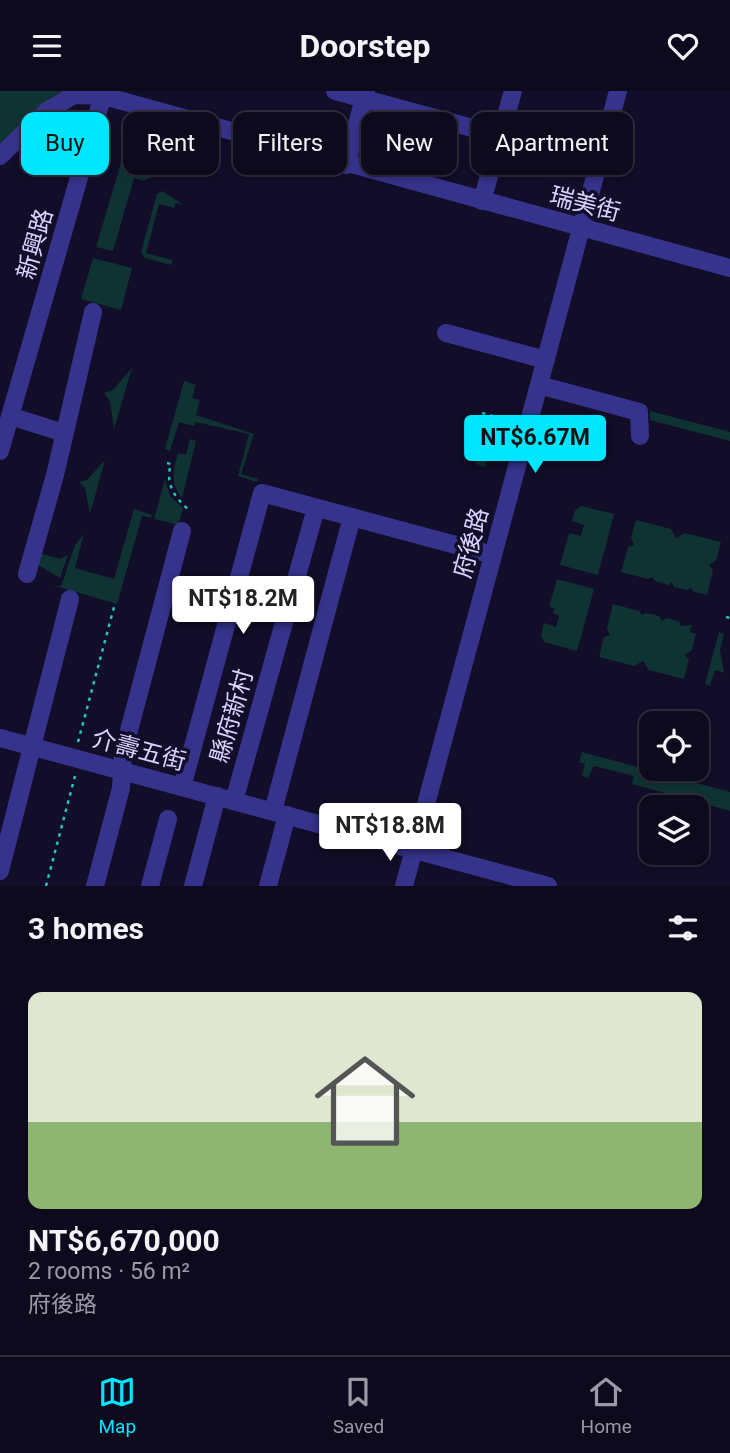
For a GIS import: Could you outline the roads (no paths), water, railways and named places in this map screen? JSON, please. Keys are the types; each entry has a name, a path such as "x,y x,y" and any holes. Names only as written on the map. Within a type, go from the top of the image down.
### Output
{"street":[{"path":"335,91 365,95 471,126"},
{"path":"507,112 513,91"},
{"name":"府後路","path":"612,112 618,91"},
{"name":"瑞美街","path":"0,156 47,111 74,95 104,94 233,132"},
{"name":"新興路","path":"0,451 104,94"},
{"path":"347,161 365,95"},
{"name":"瑞美街","path":"347,165 730,268"},
{"path":"482,201 489,175"},
{"name":"府後路","path":"404,886 595,175"},
{"path":"27,574 55,475 93,312"},
{"path":"446,333 546,360"},
{"path":"539,385 639,412 640,436"},
{"path":"10,416 64,433"},
{"name":"縣府新村","path":"182,787 261,493 316,508 225,799 192,886"},
{"path":"316,508 493,555"},
{"path":"268,886 280,813 352,517"},
{"path":"95,886 121,788 123,753 183,531"},
{"path":"0,871 70,599"},
{"name":"介壽五街","path":"0,738 548,886"},
{"path":"150,886 168,819"}]}
